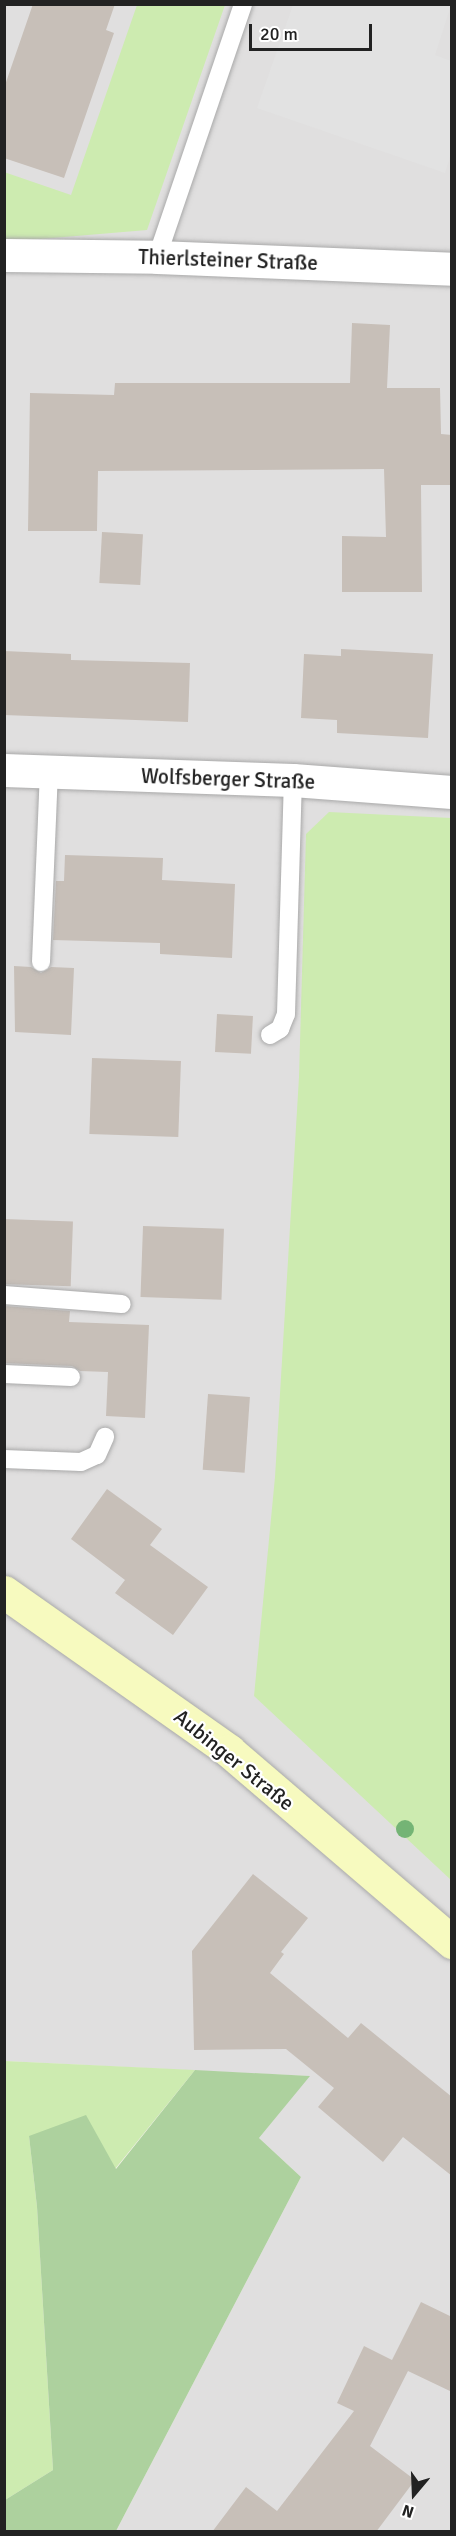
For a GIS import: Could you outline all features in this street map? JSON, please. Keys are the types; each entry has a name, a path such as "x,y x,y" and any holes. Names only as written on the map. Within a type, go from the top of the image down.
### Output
{"main road":[{"name":"Aubinger Straße","path":"4,1592 229,1751 452,1942"}],"street":[{"name":"Thierlsteiner Straße","path":"4,255 157,257 452,269"},
{"name":"Wolfsberger Straße","path":"4,770 293,780 452,792"}],"lane":[{"path":"157,257 243,4"},
{"path":"41,963 49,772"},
{"path":"270,1035 280,1029 286,1014 293,780"},
{"path":"4,1295 122,1304"},
{"path":"4,1374 71,1377"},
{"path":"4,1460 81,1462 97,1455 105,1437"}],"shaded area":[{"path":"5,5 451,5 451,2531 116,2531 301,2177 259,2138 309,2076 5,2061"},
{"path":"293,5 451,5 435,55 451,61 451,154 445,173 257,108"}],"green space":[{"path":"137,5 225,5 147,230 5,242 4,172 71,195"},
{"path":"329,812 451,818 451,1880 254,1696 275,1477 299,1077 306,834"},
{"path":"5,2061 195,2070 115,2169 29,2136 37,2207 53,2470 5,2500"},
{"path":"195,2070 310,2076 259,2138 301,2177 116,2531 5,2531 5,2500 53,2470 37,2207 29,2136 86,2115 116,2169"}],"building":[{"path":"33,4 115,4 106,30 114,33 64,178 4,158 4,88"},
{"path":"352,323 390,325 387,388 440,388 441,434 452,435 452,485 421,485 422,592 342,592 342,536 386,537 384,469 98,471 97,531 28,531 30,393 114,395 115,383 350,383"},
{"path":"102,532 143,534 140,585 99,583"},
{"path":"341,649 433,654 428,738 337,733 337,720 301,718 304,654 341,656"},
{"path":"4,651 71,654 71,660 190,663 188,722 4,715"},
{"path":"65,855 163,858 162,880 235,884 232,958 160,954 160,943 53,940 56,881 64,881"},
{"path":"14,966 31,967 41,973 51,967 74,968 71,1035 15,1032"},
{"path":"217,1014 253,1016 251,1054 215,1052"},
{"path":"92,1058 181,1061 178,1137 89,1134"},
{"path":"4,1219 73,1221 71,1286 4,1284"},
{"path":"143,1226 224,1229 221,1300 141,1297"},
{"path":"4,1306 70,1311 69,1322 149,1325 145,1418 106,1416 108,1372 80,1371 72,1366 4,1363"},
{"path":"208,1394 250,1397 245,1473 203,1470"},
{"path":"107,1489 162,1529 150,1545 208,1587 173,1635 115,1593 125,1580 71,1539"},
{"path":"253,1874 308,1918 281,1952 284,1954 270,1973 348,2038 361,2023 452,2097 452,2176 403,2137 383,2162 318,2107 334,2088 286,2049 194,2050 192,1951"},
{"path":"421,2302 452,2317 452,2392 408,2371 370,2446 415,2480 376,2532 212,2532 246,2487 277,2511 354,2411 337,2403 364,2346 392,2360"}]}
